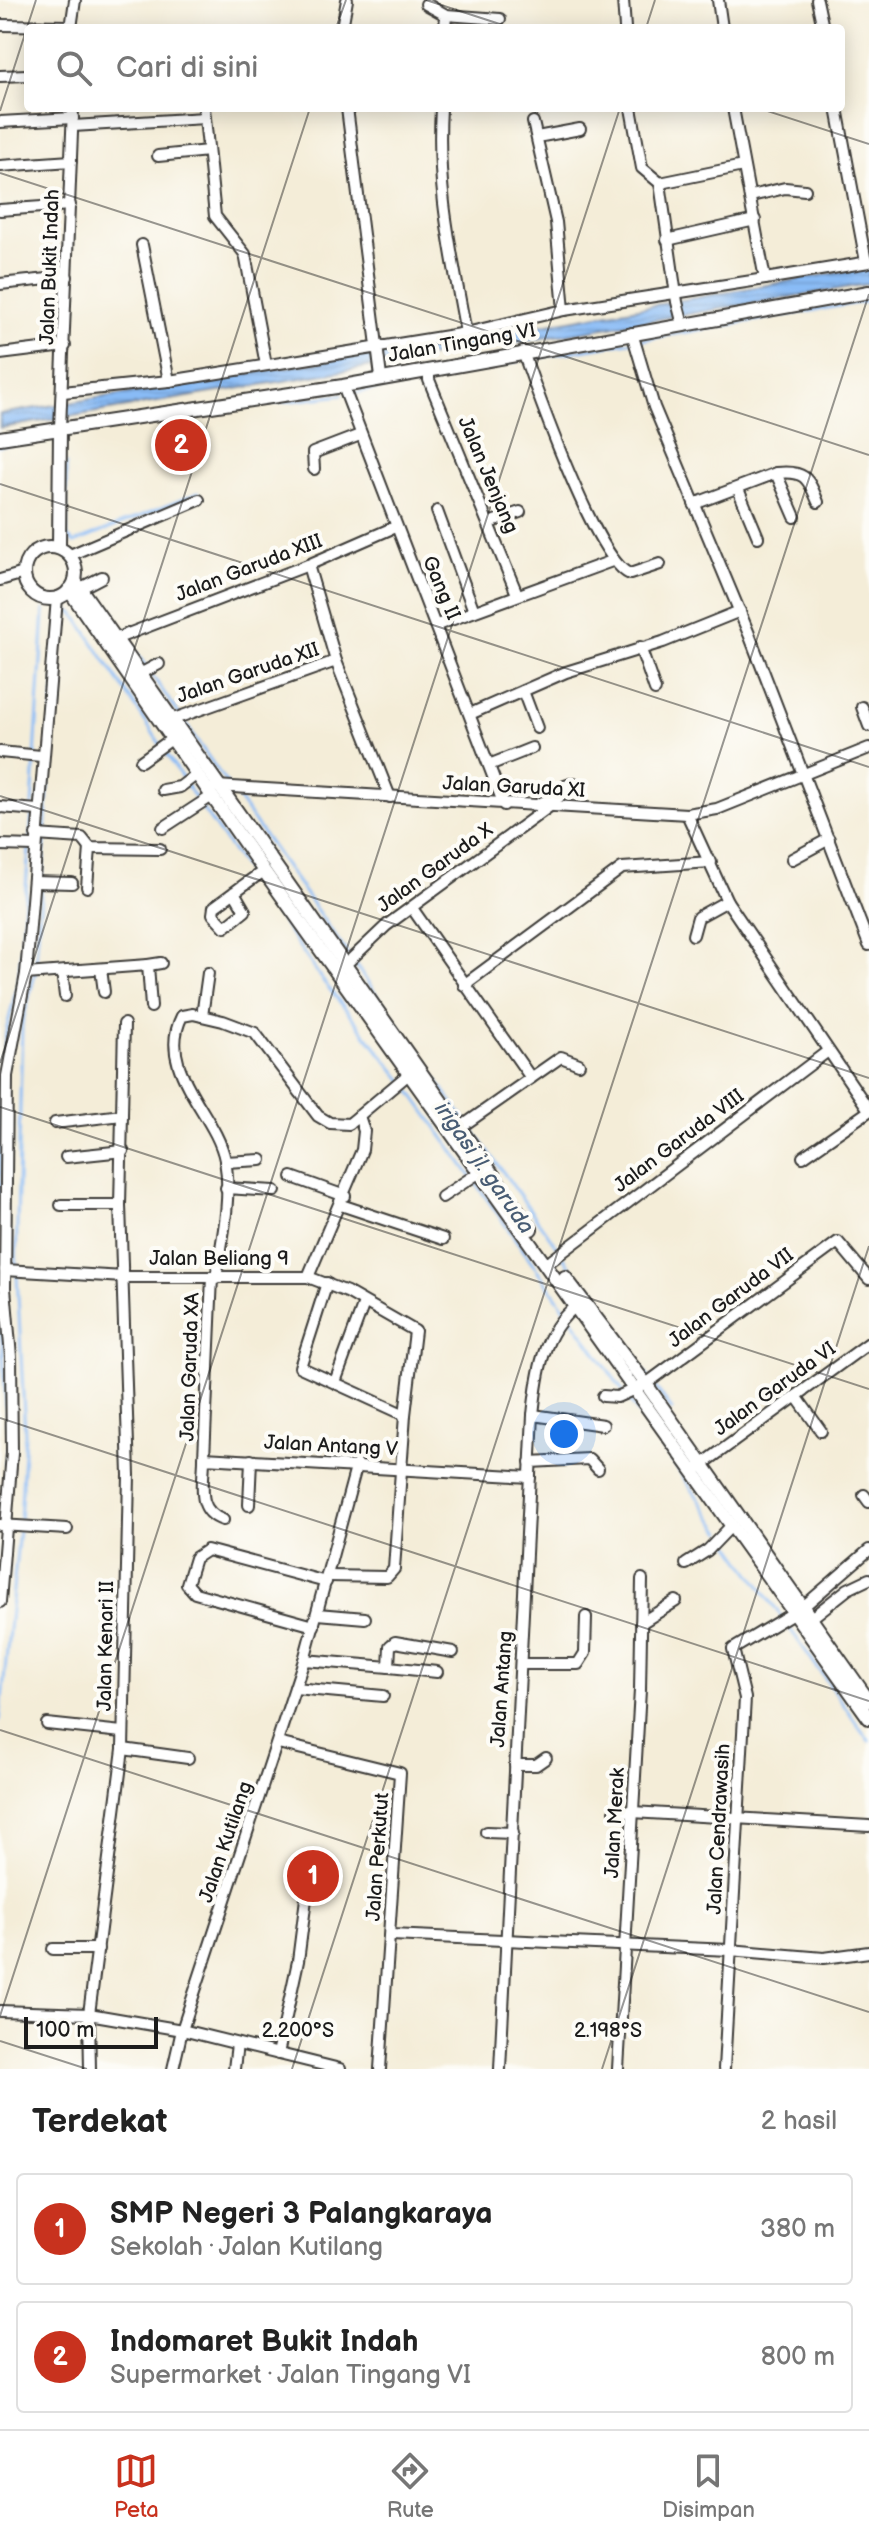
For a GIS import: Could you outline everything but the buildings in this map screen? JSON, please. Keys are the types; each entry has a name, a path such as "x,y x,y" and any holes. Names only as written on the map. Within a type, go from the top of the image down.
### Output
{"main road":[{"name":"Jalan Tingang VI","path":"0,438 61,423 343,386 379,372 429,370 632,333 681,320 869,292"},
{"path":"61,423 64,552"},
{"path":"74,587 57,598 34,594 24,573 33,553 48,547 64,552 75,565 74,587 164,745 190,780 255,850 345,965 461,1127 477,1173 570,1312 698,1468 790,1614"},
{"path":"74,587 115,639 171,720 207,796"},
{"path":"255,850 257,876 404,1080 477,1173 552,1260 632,1391"},
{"path":"698,1468 724,1531 790,1614 806,1622 869,1718"},
{"path":"835,1662 869,1701"}],"street":[{"path":"71,24 75,0"},
{"path":"343,24 347,0"},
{"path":"623,0 625,24"},
{"path":"718,0 721,24"},
{"path":"817,0 822,24"},
{"path":"426,4 446,15 500,19"},
{"path":"445,24 446,15"},
{"path":"0,25 24,26"},
{"path":"0,76 24,75"},
{"path":"347,112 379,372"},
{"path":"441,112 438,169 442,212 466,333"},
{"path":"632,112 642,168 660,183 681,320"},
{"path":"734,112 765,279"},
{"path":"63,398 376,350 564,310 677,298 867,262 838,112"},
{"path":"0,122 204,113 215,216 245,254 266,365"},
{"name":"Jalan Bukit Indah","path":"61,423 73,117"},
{"path":"533,122 556,222 564,310"},
{"path":"537,137 580,129"},
{"path":"158,156 208,151"},
{"path":"0,166 71,161"},
{"path":"660,183 743,166"},
{"path":"751,196 785,188 805,190"},
{"path":"0,210 70,205"},
{"path":"667,240 755,220"},
{"path":"142,245 169,381"},
{"path":"0,284 67,277"},
{"path":"632,333 654,407 740,611 869,945"},
{"path":"0,354 65,346"},
{"path":"523,352 564,465 612,561 630,574 660,564"},
{"name":"Jalan Jenjang","path":"429,370 429,380 517,594"},
{"name":"Gang II","path":"343,386 504,805"},
{"path":"314,469 313,453 360,435"},
{"path":"694,504 776,473 800,472 809,477 818,502"},
{"path":"776,473 795,517"},
{"path":"738,489 758,537"},
{"path":"64,552 199,500"},
{"path":"437,511 474,611"},
{"path":"489,523 520,512"},
{"name":"Jalan Garuda XIII","path":"115,639 308,565 395,527"},
{"path":"437,625 612,561"},
{"path":"308,565 336,661 390,797"},
{"path":"0,580 24,573"},
{"path":"74,587 102,577"},
{"path":"0,1602 12,1410 5,1270 4,1075 26,974 41,756 57,598"},
{"path":"470,714 523,691 740,611"},
{"path":"640,647 655,690"},
{"name":"Jalan Garuda XII","path":"171,720 336,661"},
{"path":"140,674 159,664"},
{"path":"523,691 537,728"},
{"path":"862,707 869,726"},
{"path":"141,761 164,745"},
{"path":"489,765 532,748"},
{"name":"Jalan Garuda XI","path":"207,796 390,797 687,814 717,809 869,748"},
{"path":"0,752 41,756"},
{"path":"163,790 190,780"},
{"path":"529,806 559,797 565,786 574,783"},
{"path":"163,828 207,796"},
{"name":"Jalan Garuda X","path":"345,965 379,931 550,806"},
{"path":"0,807 38,810"},
{"path":"687,814 727,901 869,1111 803,1157"},
{"path":"0,845 82,838 90,848 87,887"},
{"path":"792,859 829,839"},
{"path":"90,848 160,849"},
{"path":"464,985 622,868 711,862"},
{"path":"234,892 257,876"},
{"path":"34,882 72,883"},
{"path":"693,935 698,917 727,901"},
{"path":"412,908 531,1078"},
{"path":"26,974 161,963"},
{"path":"148,965 151,1007"},
{"path":"101,969 104,992"},
{"path":"62,972 65,996"},
{"path":"208,973 202,1016 245,1027 258,1035 325,1122 346,1125 404,1080"},
{"name":"Jalan Garuda XA","path":"202,1016 185,1015 180,1021 181,1069 225,1162 226,1188 214,1277 204,1458"},
{"name":"Jalan Kenari II","path":"90,2069 89,2014 123,1749 129,1475 120,1205 124,1024"},
{"name":"Jalan Garuda VIII","path":"552,1260 828,1051"},
{"path":"461,1127 561,1057 579,1064"},
{"path":"55,1123 122,1115"},
{"name":"Jalan Beliang 9","path":"5,1270 124,1277 308,1277 343,1201 362,1150 364,1131 359,1116"},
{"path":"66,1157 123,1151"},
{"path":"225,1162 261,1160"},
{"path":"442,1197 477,1173"},
{"path":"292,1177 343,1201 443,1239"},
{"path":"226,1188 275,1191"},
{"path":"61,1205 120,1205"},
{"name":"Jalan Garuda VII","path":"632,1391 838,1242 869,1279"},
{"path":"308,1277 327,1283 415,1331 392,1574 387,1577 327,1579 207,1550 195,1558 187,1584 195,1593 314,1626"},
{"path":"327,1283 299,1362 302,1370 405,1415"},
{"path":"335,1382 364,1303"},
{"name":"Jalan Antang","path":"500,2069 536,1380 545,1347 570,1312"},
{"name":"Jalan Garuda VI","path":"698,1468 869,1343"},
{"path":"603,1396 632,1391"},
{"path":"796,1396 821,1431"},
{"path":"533,1415 603,1425"},
{"path":"204,1458 204,1507 209,1515 223,1520"},
{"name":"Jalan Antang V","path":"204,1458 357,1464 530,1477"},
{"path":"249,1505 251,1460"},
{"path":"530,1462 592,1460 598,1469"},
{"name":"Jalan Kutilang","path":"173,2069 182,2030 318,1614 357,1464"},
{"path":"4,1526 67,1529"},
{"path":"686,1564 711,1548 724,1531"},
{"path":"790,1614 869,1550"},
{"name":"Jalan Merak","path":"618,2069 627,1945 642,1579"},
{"path":"806,1622 848,1589 869,1579"},
{"path":"641,1623 676,1601"},
{"path":"318,1614 365,1618"},
{"name":"Jalan Cendrawasih","path":"724,2069 745,1698 733,1649 790,1614"},
{"path":"523,1664 578,1664 585,1653 586,1617"},
{"path":"389,1667 392,1643 453,1652"},
{"path":"304,1660 437,1672"},
{"path":"295,1688 383,1696"},
{"path":"47,1724 122,1732"},
{"name":"Jalan Perkutut","path":"278,1743 400,1772 380,2069"},
{"path":"123,1749 188,1758"},
{"path":"515,1765 536,1765 546,1758"},
{"path":"615,1811 869,1826"},
{"path":"486,1832 513,1833"},
{"path":"278,2054 298,1961 309,1875"},
{"path":"391,1935 730,1950 824,1958 869,1952"},
{"path":"53,1949 98,1949"},
{"path":"0,2011 89,2014 182,2030 316,2066 340,2069"},
{"path":"234,2069 237,2044"}],"water":[{"path":"869,267 869,284 0,428 0,414 480,336"}],"waterway":[{"path":"534,358 869,301"},
{"path":"432,379 518,361"},
{"path":"349,394 424,381"},
{"path":"258,405 342,395"},
{"path":"0,446 57,436"},
{"path":"66,464 67,536 74,543 198,493"},
{"path":"83,554 81,570 85,581"},
{"path":"90,587 123,633"},
{"path":"32,806 44,610"},
{"name":"irigasi jl. garuda","path":"60,617 66,610 74,613 160,744"},
{"path":"127,639 227,784"},
{"path":"45,833 56,665"},
{"name":"irigasi jl. garuda","path":"164,750 197,801"},
{"path":"232,790 465,1120"},
{"name":"irigasi jl. garuda","path":"201,807 250,876"},
{"path":"30,841 32,813"},
{"path":"16,1267 22,1024 35,974 45,840"},
{"path":"0,1194 1,1075 6,1032 19,977 29,849"},
{"name":"irigasi jl. garuda","path":"254,882 323,981 407,1086 623,1391"},
{"path":"470,1126 559,1250"},
{"path":"563,1257 649,1378"},
{"path":"17,1274 25,1434 20,1522"},
{"path":"0,1296 7,1428"},
{"path":"653,1384 672,1410"},
{"name":"irigasi jl. garuda","path":"627,1397 722,1532"},
{"path":"6,1464 7,1448"},
{"path":"0,1720 19,1530"},
{"name":"irigasi jl. garuda","path":"726,1538 869,1741"}],"place":[{"name":"Indomaret Bukit Indah","path":"181,445"},
{"name":"SMP Negeri 3 Palangkaraya","path":"313,1876"}]}
